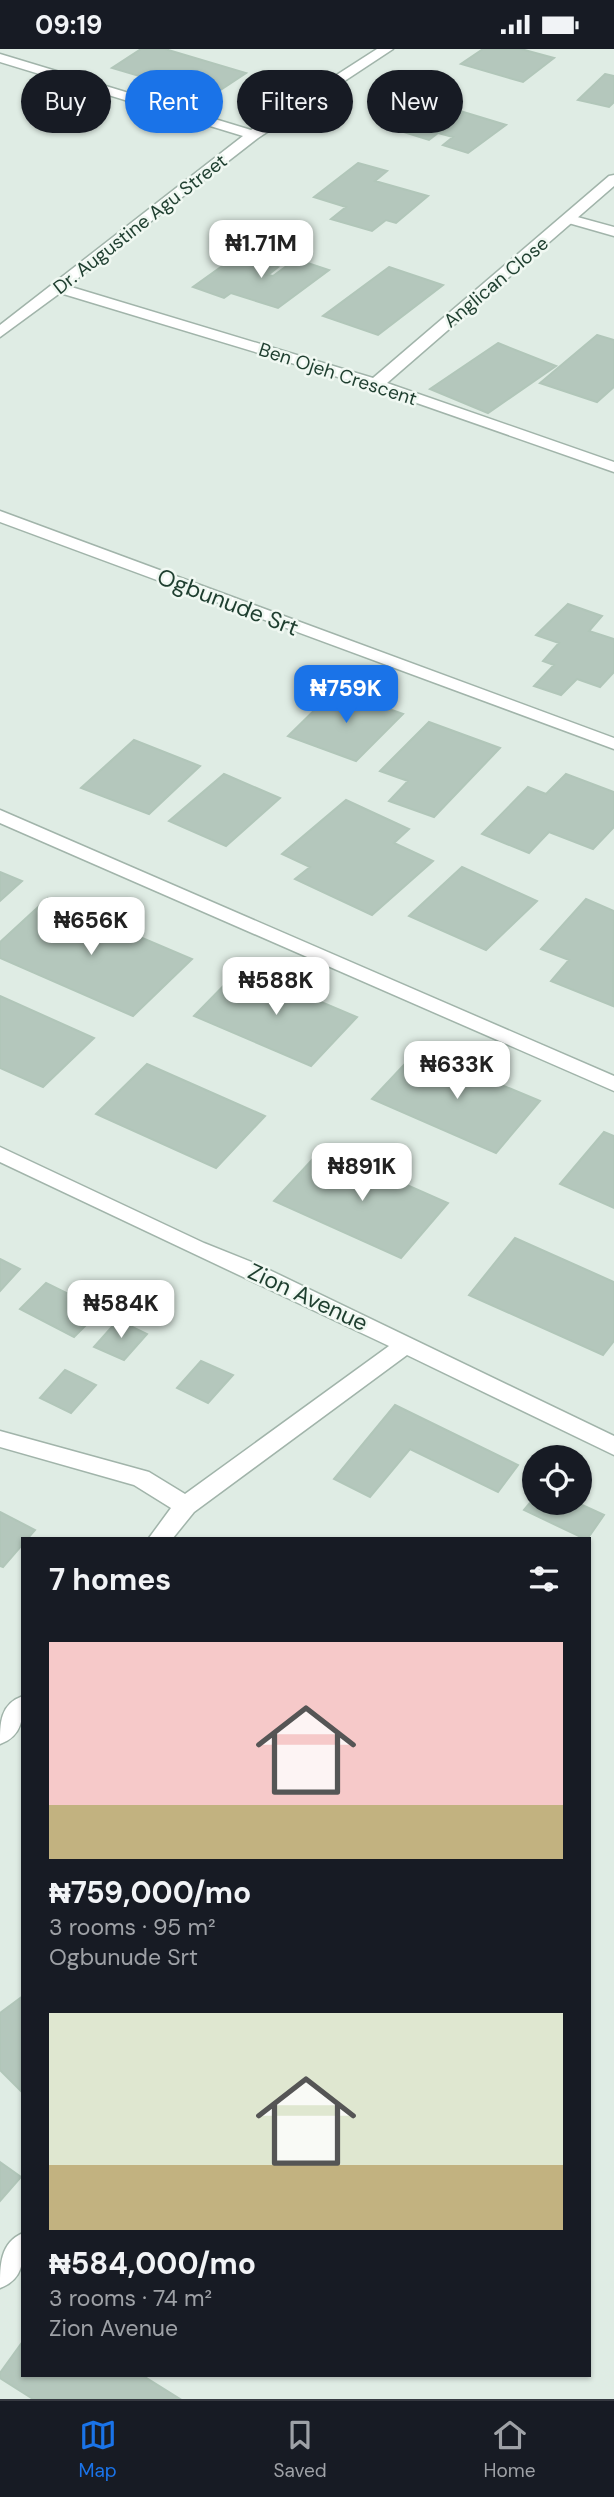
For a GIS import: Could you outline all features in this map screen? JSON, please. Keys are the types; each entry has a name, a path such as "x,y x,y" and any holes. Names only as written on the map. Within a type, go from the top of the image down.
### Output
{"street":[{"name":"Dr. Augustine Agu Street","path":"0,332 60,288 253,135 386,49"},
{"path":"0,58 253,135"},
{"name":"Anglican Close","path":"376,384 614,179"},
{"path":"570,219 614,232"},
{"name":"Ben Ojeh Crescent","path":"60,288 376,384 614,467"},
{"name":"Ogbunude Srt","path":"0,516 614,744"},
{"path":"0,816 614,1084"},
{"name":"Zion Avenue","path":"0,1154 407,1344 614,1445"},
{"path":"161,1537 186,1506 407,1344"},
{"path":"0,1439 141,1478 186,1506"},
{"path":"0,1734 21,1708"},
{"path":"0,2275 21,2249"}],"building":[{"path":"141,49 165,49 237,70 237,79 223,88 223,70 125,72 112,68"},
{"path":"483,49 521,49 554,58 523,82 461,64"},
{"path":"605,74 614,76 614,102 609,107 578,100"},
{"path":"463,112 506,125 468,153 443,145 453,137 438,133 463,133"},
{"path":"406,133 438,133 429,140"},
{"path":"358,163 387,171 375,181 428,196 396,223 386,220 372,231 331,219 346,207 314,197"},
{"path":"239,254 278,267 268,275 273,276 296,259 329,270 278,308 231,293 224,298 193,287"},
{"path":"389,267 443,285 378,335 323,316"},
{"path":"597,335 614,340 614,387 597,402 540,383"},
{"path":"498,343 556,366 488,413 430,389"},
{"path":"568,604 602,616 589,631 614,639 614,672 600,687 577,679 561,695 534,686 554,665 543,661 559,643 536,635"},
{"path":"335,690 403,714 356,761 288,736"},
{"path":"429,722 500,748 434,817 389,801 408,781 380,771"},
{"path":"134,740 200,766 149,814 81,788"},
{"path":"224,774 280,798 226,846 169,821"},
{"path":"566,774 614,792 614,827 593,849 549,832 529,853 482,834 528,787 546,794"},
{"path":"346,800 409,829 394,843 433,861 372,915 295,879 310,867 282,854"},
{"path":"462,867 537,901 486,950 409,916"},
{"path":"0,872 22,881 0,901"},
{"path":"48,898 192,959 133,1016 0,958 0,942"},
{"path":"586,899 614,911 613,1006 551,981 569,960 541,949"},
{"path":"241,968 357,1017 311,1066 194,1016"},
{"path":"0,996 94,1038 43,1087 0,1068"},
{"path":"418,1050 540,1101 496,1153 372,1099"},
{"path":"147,1064 265,1116 216,1168 96,1114"},
{"path":"604,1132 614,1136 614,1208 560,1184"},
{"path":"323,1148 448,1203 401,1258 274,1201"},
{"path":"515,1238 614,1282 614,1341 603,1355 469,1295"},
{"path":"0,1259 20,1269 0,1291"},
{"path":"46,1283 101,1310 74,1337 20,1309"},
{"path":"118,1320 147,1334 124,1360 94,1347"},
{"path":"201,1361 233,1375 208,1403 177,1388"},
{"path":"65,1370 96,1385 71,1413 40,1398"},
{"path":"395,1405 518,1465 498,1492 410,1449 370,1497 334,1479"},
{"path":"592,1509 604,1515 589,1537 581,1537 535,1515 592,1515"},
{"path":"0,1512 35,1530 29,1537 21,1537 21,1546 3,1567 0,1566"},
{"path":"21,1997 21,2091 0,2070 0,2013"},
{"path":"0,2162 21,2177 0,2201"},
{"path":"21,2344 21,2377 145,2377 180,2399 33,2399 0,2378 0,2373"}]}
